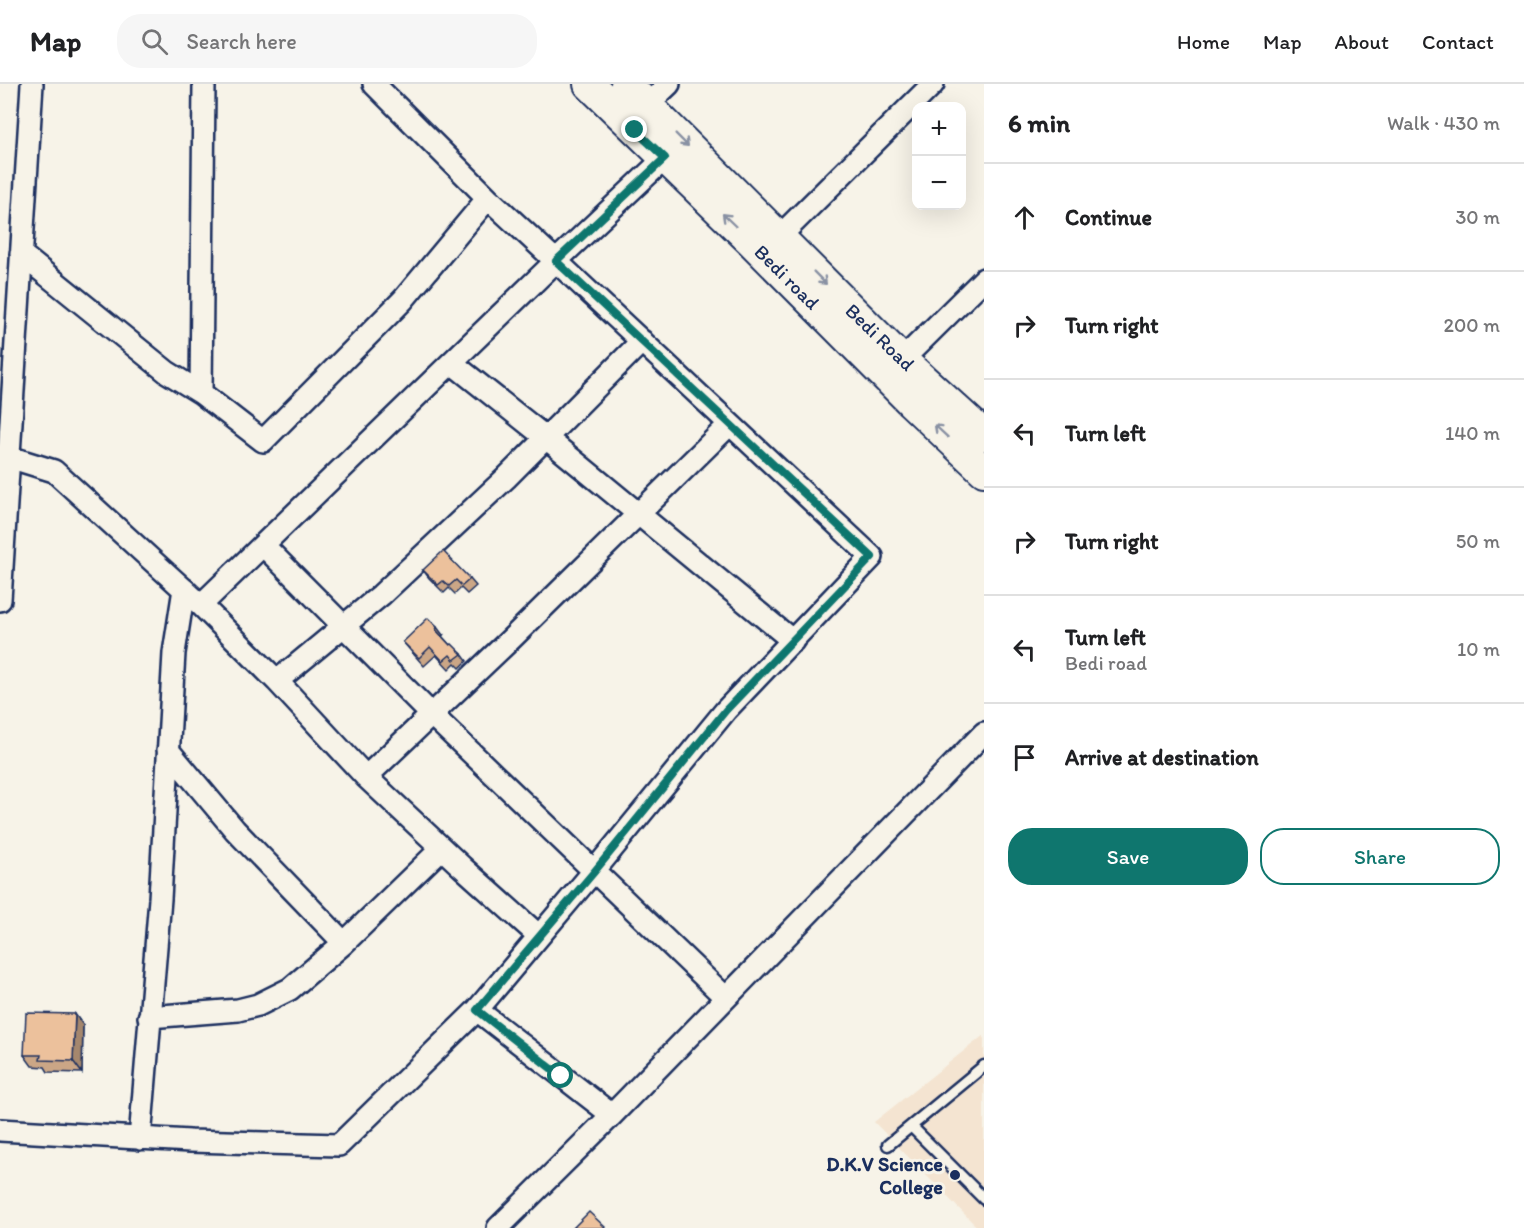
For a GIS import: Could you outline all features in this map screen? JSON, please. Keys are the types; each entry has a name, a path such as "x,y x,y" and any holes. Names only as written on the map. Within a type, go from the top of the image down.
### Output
{"main road":[{"name":"Bedi road","path":"589,84 759,249 911,402 984,471"},
{"name":"Bedi Road","path":"626,84 902,360 984,435"}],"street":[{"path":"0,600 4,457 33,84"},
{"path":"201,393 204,84"},
{"path":"0,1130 140,1138 339,1145 477,1010 594,872 726,710 872,557 488,198 374,84"},
{"path":"647,105 669,84"},
{"path":"779,237 933,84"},
{"path":"201,605 665,158"},
{"path":"21,254 166,372 201,393 263,441 403,300 488,198"},
{"path":"902,360 984,279"},
{"path":"277,681 381,595 506,478 642,340"},
{"path":"452,363 793,641"},
{"path":"366,777 511,639 730,424"},
{"path":"4,457 54,471 201,605 277,681 366,777 539,936"},
{"path":"263,545 431,714 725,997"},
{"path":"140,1138 160,899 174,653 184,589"},
{"path":"498,1228 612,1115 984,733"},
{"path":"168,750 235,830 344,943"},
{"path":"149,1017 238,1010 258,1005 290,989 344,943 442,848"},
{"path":"477,1010 612,1115"}],"lane":[{"path":"888,1145 984,1066"},
{"path":"911,1126 984,1199"}],"shaded area":[{"name":"D.K.V Science College","path":"984,1035 984,1228 978,1228 874,1122"}],"building":[{"path":"443,551 470,579 462,586 456,580 449,586 443,581 438,585 423,570"},
{"path":"428,618 450,645 452,644 462,654 454,660 450,655 443,661 430,647 419,658 403,642"},
{"path":"26,1013 75,1014 73,1061 40,1060 41,1055 24,1055"},
{"path":"589,1212 606,1228 573,1228"}],"place":[{"name":"D.K.V Science College","path":"955,1175"}],"route":[{"path":"561,1076 477,1010 594,872 726,710 872,557 556,261 665,158 635,130"}]}
